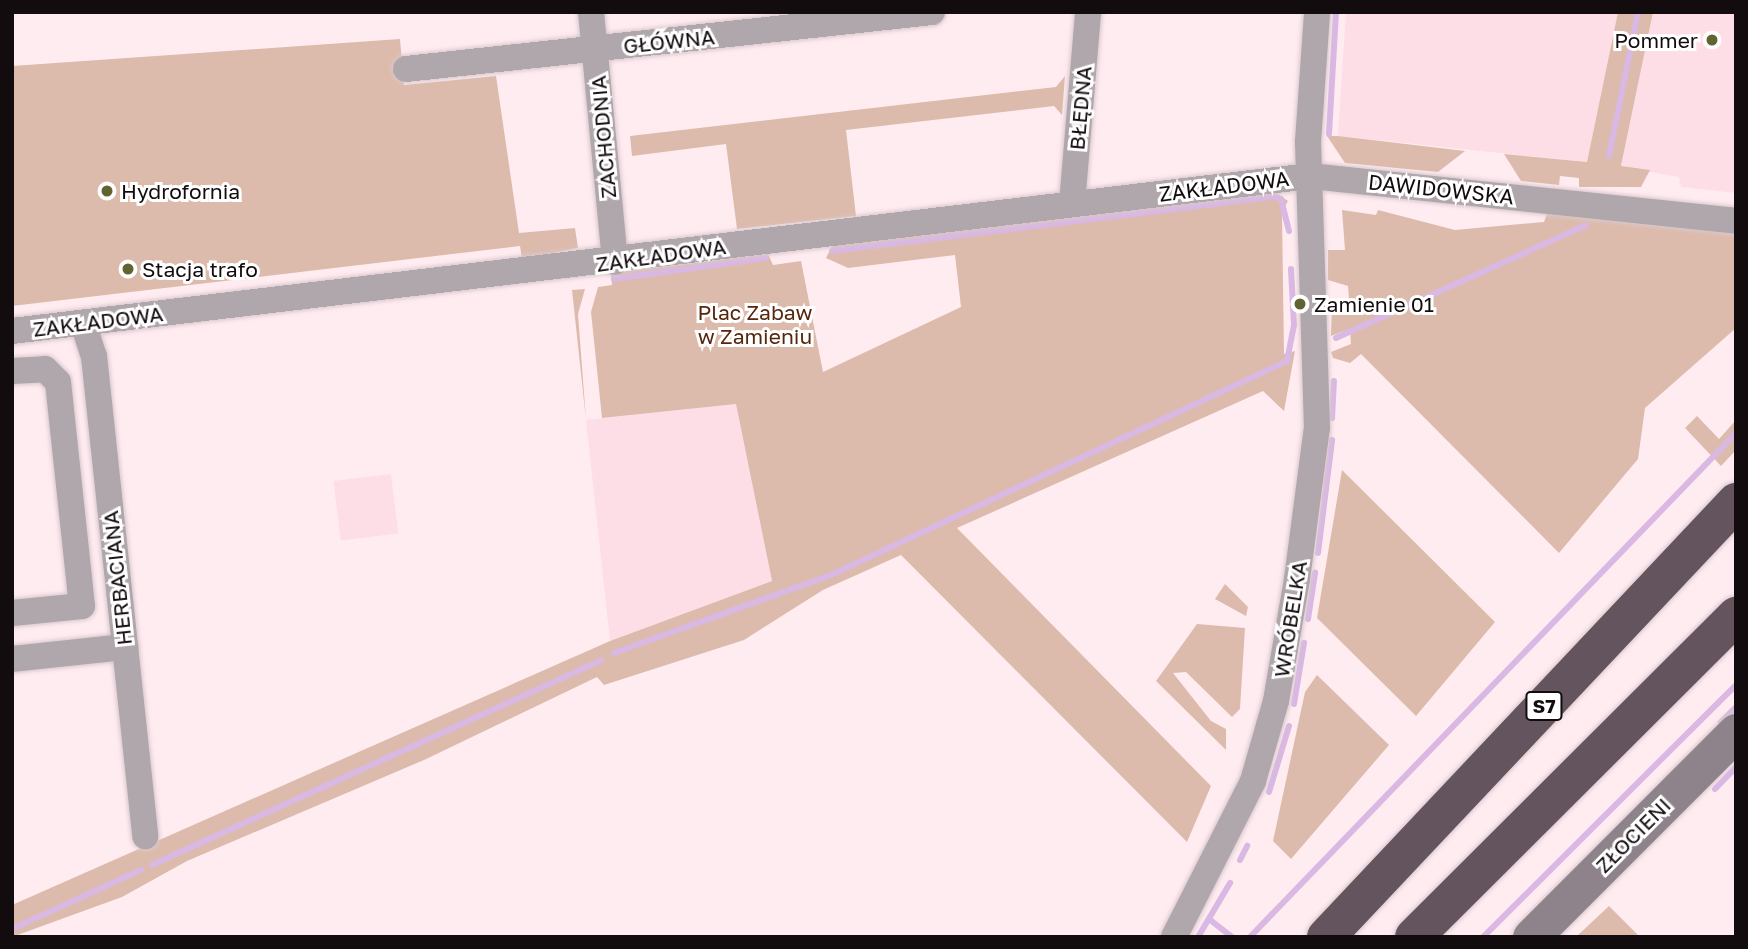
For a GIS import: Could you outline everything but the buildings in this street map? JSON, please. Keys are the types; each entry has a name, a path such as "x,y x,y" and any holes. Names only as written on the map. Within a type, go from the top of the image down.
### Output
{"highway":[{"name":"S7","path":"1326,937 1736,502"},
{"path":"1414,937 1736,616"}],"street":[{"name":"ZACHODNIA","path":"591,12 615,262"},
{"name":"GŁÓWNA","path":"406,69 932,12"},
{"name":"BŁĘDNA","path":"1072,204 1088,12"},
{"path":"1310,176 1317,12"},
{"name":"ZAKŁADOWA","path":"12,331 615,262 1310,176"},
{"name":"DAWIDOWSKA","path":"1310,176 1736,220"},
{"name":"WRÓBELKA","path":"1174,937 1218,860 1245,803 1276,701 1311,480 1320,369 1310,176"},
{"name":"HERBACIANA","path":"83,323 94,356 145,836"},
{"path":"12,371 44,369 58,382 82,606 12,613"},
{"path":"12,659 125,647"},
{"name":"ZŁOCIENI","path":"1531,937 1736,732"}],"shaded area":[{"path":"1346,12 1618,12 1587,162 1338,136"},
{"name":"Pommer","path":"1653,12 1736,12 1736,193 1681,187 1679,177 1621,167"},
{"path":"736,404 772,581 610,641 586,420"},
{"path":"391,474 398,534 341,541 333,481"}],"green space":[{"path":"1618,12 1653,12 1621,166 1650,170 1641,187 1579,187 1579,178 1560,176 1559,185 1521,181 1504,154 1587,162"},
{"path":"400,39 404,85 496,76 519,233 575,228 578,248 522,259 520,246 12,306 12,66"},
{"path":"1065,76 1062,115 1054,106 846,130 856,216 737,229 726,144 632,156 630,136 1056,87"},
{"path":"1327,136 1465,151 1438,172 1345,163"},
{"name":"Plac Zabaw w Zamieniu","path":"1275,192 1288,201 1282,212 1284,354 1295,351 1284,411 1263,391 957,528 1211,786 1187,842 901,555 823,590 744,640 604,685 597,677 424,760 187,861 122,897 12,937 12,905 610,641 772,581 736,404 602,418 591,312 598,287 612,285 611,273 768,254 773,265 801,261 823,372 961,307 955,255 848,268 826,258 832,246"},
{"path":"1342,210 1376,215 1378,210 1455,230 1544,222 1548,211 1736,230 1736,328 1645,408 1638,459 1559,553 1361,354 1350,363 1333,358 1331,352 1351,344 1350,329 1331,336 1332,301 1349,299 1348,286 1328,280 1328,250 1345,250"},
{"path":"585,289 578,314 586,420 572,290"},
{"path":"1697,416 1719,439 1736,420 1736,450 1721,466 1685,428"},
{"path":"1342,470 1495,622 1416,716 1317,618"},
{"path":"1225,584 1248,607 1246,616 1215,599"},
{"path":"1197,624 1245,628 1240,709 1232,717 1186,672 1173,673 1211,721 1226,729 1226,750 1156,681"},
{"path":"1317,675 1389,745 1291,859 1273,841 1305,692"},
{"path":"1609,906 1640,937 1576,937 1578,935"}],"waterway":[{"path":"1329,134 1336,12"},
{"path":"1609,156 1638,12"},
{"path":"832,251 1274,197 1281,199 1289,231"},
{"path":"1336,338 1586,225"},
{"path":"614,279 766,258"},
{"path":"614,653 831,575 1287,361 1294,325 1291,269"},
{"path":"1332,418 1334,381"},
{"path":"1250,937 1736,433"},
{"path":"1318,553 1332,440"},
{"path":"1308,619 1315,573"},
{"path":"1294,704 1304,643"},
{"path":"152,865 601,660"},
{"path":"1483,937 1736,685"},
{"path":"1721,722 1736,707"},
{"path":"1269,792 1289,726"},
{"path":"1715,789 1736,767"},
{"path":"1240,860 1247,846"},
{"path":"12,929 141,870"},
{"path":"1198,937 1230,883"},
{"path":"1209,919 1232,937"}],"place":[{"name":"Pommer","path":"1712,40"},
{"name":"Hydrofornia","path":"107,191"},
{"name":"Stacja trafo","path":"128,269"},
{"name":"Zamienie 01","path":"1300,304"}]}
